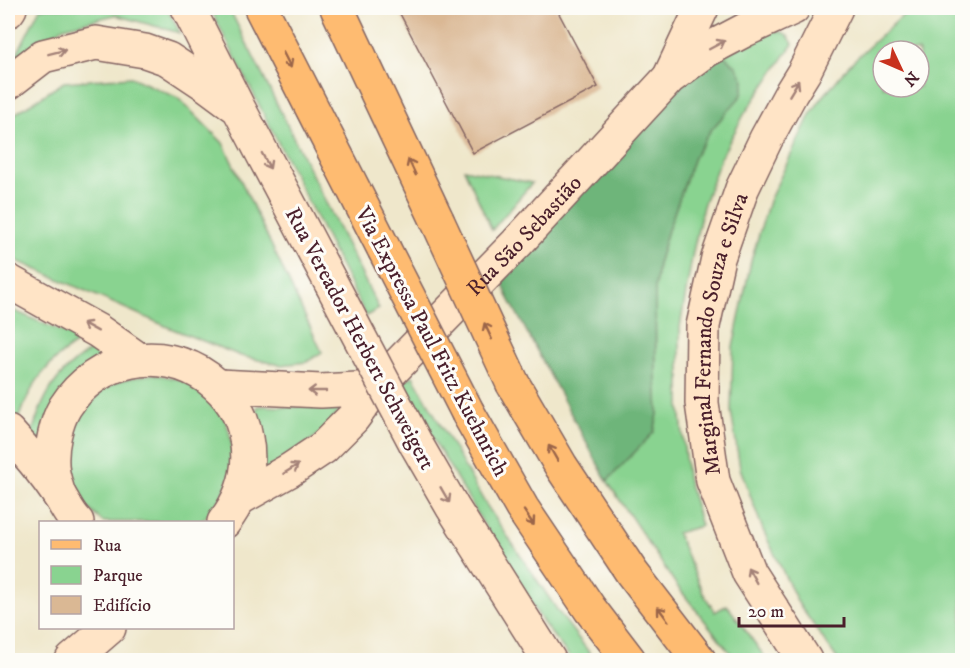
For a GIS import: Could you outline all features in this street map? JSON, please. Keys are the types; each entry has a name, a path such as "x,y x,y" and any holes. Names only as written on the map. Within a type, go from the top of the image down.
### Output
{"main road":[{"name":"Via Expressa Paul Fritz Kuehnrich","path":"261,8 468,413 522,508 590,609 629,660"},
{"path":"337,8 513,384 561,466 632,573 699,660"}],"street":[{"name":"Rua Vereador Herbert Schweigert","path":"188,8 416,444 453,508 549,660"},
{"name":"Rua São Sebastião","path":"669,78 702,8"},
{"name":"Rua São Sebastião","path":"232,510 323,448 353,418 375,388 517,243 669,78 707,50 793,8"},
{"name":"Marginal Fernando Souza e Silva","path":"805,660 749,573 713,481 702,403 703,326 718,258 742,189 836,8"},
{"path":"8,83 43,56 96,43 145,51 168,59 239,109"},
{"path":"8,281 98,331 138,359"},
{"path":"59,495 52,465 54,435 65,408 84,384 109,367 138,359 167,360 196,369 219,386 234,405 241,420 249,451 247,475 232,510"},
{"path":"219,386 321,392 375,388"},
{"path":"8,432 59,495 76,521"},
{"path":"72,660 107,629"}],"green space":[{"path":"40,8 167,8 180,33 115,15 64,27 13,62"},
{"path":"210,8 229,8 379,309 366,316"},
{"path":"911,8 962,8 962,660 838,660 798,603 763,530 740,468 731,411 733,347 751,261 769,201 810,115 851,63 871,45 871,99 931,99 931,39 877,39"},
{"path":"773,31 785,34 793,44 745,113 721,157 703,206 680,327 680,406 687,477 701,526 677,533 703,593 715,612 727,605 767,660 736,660 677,586 607,481 654,432 658,414 655,289 658,264 694,157 710,131 742,94 744,80 721,53"},
{"path":"721,53 736,66 744,80 742,95 710,131 694,157 658,264 655,289 658,414 654,432 607,481 507,295 503,284 506,270 668,92"},
{"path":"131,77 178,98 223,143 322,352 307,362 280,365 241,356 170,328 17,261 8,250 8,122 10,117 64,82"},
{"path":"464,169 532,183 492,230"},
{"path":"8,308 81,340 58,357 40,376 27,398 16,425 8,417"},
{"path":"96,347 111,354 42,452 30,440 40,410 52,386 70,365"},
{"path":"153,374 178,379 196,387 212,400 227,424 232,452 229,481 217,507 201,521 102,521 85,505 77,489 70,462 73,435 78,423 85,410 104,389 134,377"},
{"path":"413,376 485,503 560,614 595,660 572,660 544,624 439,449 403,382"},
{"path":"258,406 343,406 322,432 264,474 258,431"}],"building":[{"path":"397,8 556,8 598,87 473,153"}]}
